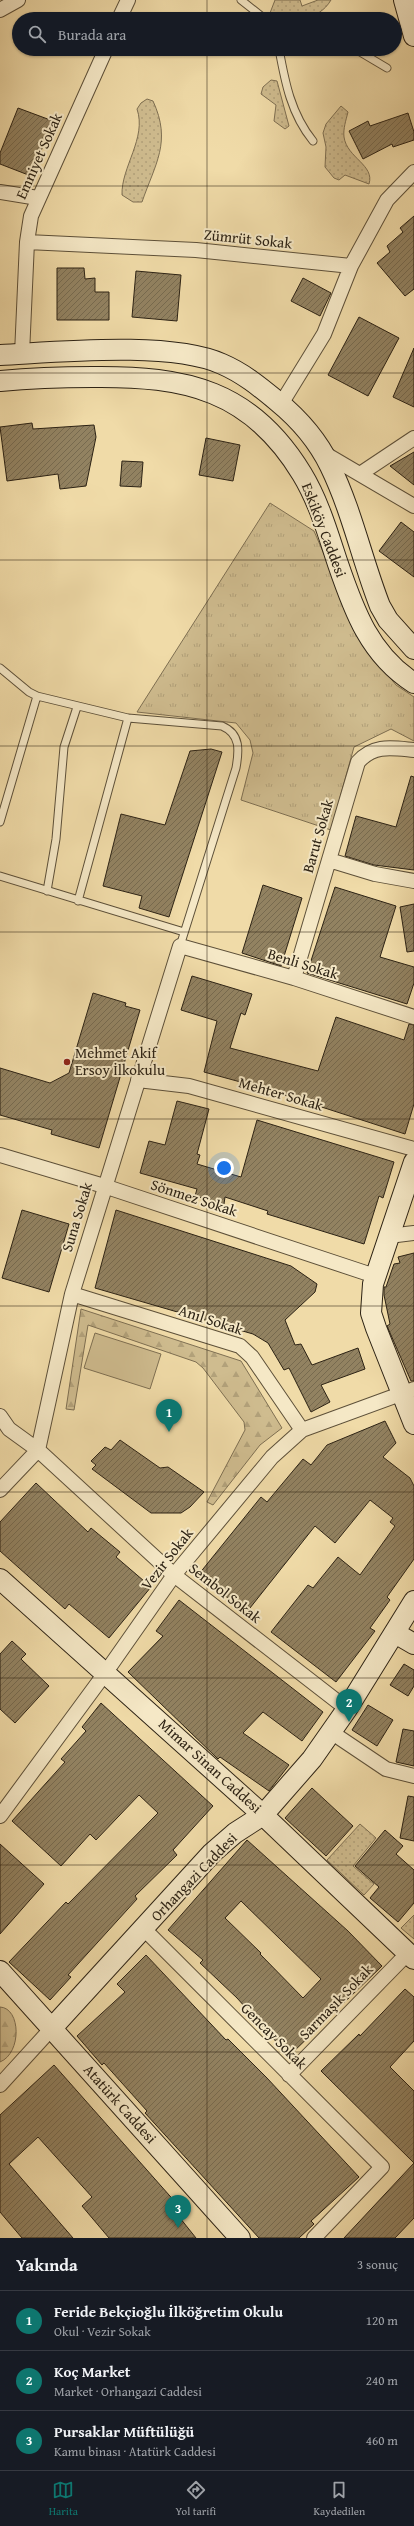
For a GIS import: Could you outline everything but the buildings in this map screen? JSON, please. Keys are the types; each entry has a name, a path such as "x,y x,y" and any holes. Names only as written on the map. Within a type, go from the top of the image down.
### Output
{"street":[{"path":"0,10 18,0"},
{"path":"122,12 128,0"},
{"path":"404,0 414,36"},
{"name":"Emniyet Sokak","path":"22,354 27,242 31,216 103,56"},
{"path":"281,404 324,334 351,266 387,200 414,172"},
{"path":"0,192 38,198"},
{"name":"Zümrüt Sokak","path":"27,242 196,250 351,266"},
{"path":"0,355 127,351 192,354 235,371 281,404 300,422 322,452 337,482 380,606 388,620 414,649"},
{"name":"Eskiköy Caddesi","path":"0,381 74,377 156,378 196,386 244,410 276,438 291,458 311,491 356,614 366,635 391,666 414,683"},
{"path":"360,474 414,438"},
{"path":"322,452 412,503"},
{"name":"Barut Sokak","path":"294,978 358,762 365,754 380,748 414,750"},
{"path":"328,860 381,876 414,881"},
{"name":"Benli Sokak","path":"180,946 294,978 414,1018"},
{"name":"Suna Sokak","path":"38,1450 72,1294 104,1186 180,946"},
{"name":"Mehter Sokak","path":"138,1080 189,1086 414,1149"},
{"name":"Sönmez Sokak","path":"0,1155 104,1186 376,1276"},
{"path":"414,1162 376,1276 371,1298 371,1313 408,1391 414,1424"},
{"path":"389,1236 414,1233"},
{"name":"Anıl Sokak","path":"72,1294 240,1346 252,1357 302,1430"},
{"name":"Vezir Sokak","path":"0,1816 106,1672 174,1575 272,1457 302,1430 408,1391"},
{"name":"Sembol Sokak","path":"0,1416 9,1429 38,1450 174,1575 347,1709"},
{"path":"0,1490 38,1450"},
{"name":"Mimar Sinan Caddesi","path":"1,1583 106,1672 263,1815 411,1956"},
{"name":"Orhangazi Caddesi","path":"0,2085 226,1839 263,1815 312,1760 347,1709 414,1601"},
{"path":"395,1633 414,1644"},
{"path":"331,1732 386,1769 414,1776"},
{"name":"Gencay Sokak","path":"144,1928 382,2167 314,2238"},
{"name":"Sarmaşık Sokak","path":"289,2075 411,1956"},
{"name":"Atatürk Caddesi","path":"0,1971 240,2238"}],"lane":[{"path":"241,0 256,12"},
{"path":"280,56 289,97 299,120 313,141"},
{"path":"367,56 387,68"},
{"path":"0,668 29,692 37,696 76,707 128,718 222,726 230,730 238,745 236,768 180,946"},
{"path":"0,822 37,696"},
{"path":"46,891 56,839 64,747 76,707"},
{"path":"78,901 128,718"},
{"path":"0,876 78,901 184,932"}],"green space":[{"path":"275,0 300,0 302,6 318,0 331,0 326,7 319,12 270,12"},
{"path":"271,80 277,81 289,126 285,129 274,121 276,105 261,94 263,87"},
{"path":"147,99 153,101 159,116 161,129 160,153 142,202 133,202 122,195 123,184 139,131 137,109 141,103"},
{"path":"341,106 348,112 344,131 346,144 350,151 365,166 370,177 369,184 345,175 339,180 334,178 325,167 326,147 323,133 326,124"},
{"path":"270,503 314,531 362,642 396,685 414,697 414,741 391,729 354,747 331,830 241,800 253,753 250,740 236,723 137,712"},
{"path":"81,1309 241,1361 282,1428 260,1445 213,1505 207,1502 245,1430 244,1422 203,1368 196,1362 88,1325 74,1410 66,1409"},
{"path":"95,1333 161,1354 150,1389 84,1368"},
{"path":"360,1824 376,1838 353,1866 374,1884 364,1895 327,1860"},
{"path":"414,1915 414,1939 401,1928"},
{"path":"0,2007 7,2009 12,2015 15,2022 16,2032 12,2050 7,2057 0,2062"}],"place":[{"name":"Mehmet Akif Ersoy İlkokulu","path":"67,1062"},
{"name":"Feride Bekçioğlu İlköğretim Okulu","path":"169,1432"},
{"name":"Koç Market","path":"349,1722"},
{"name":"Pursaklar Müftülüğü","path":"178,2228"}]}
